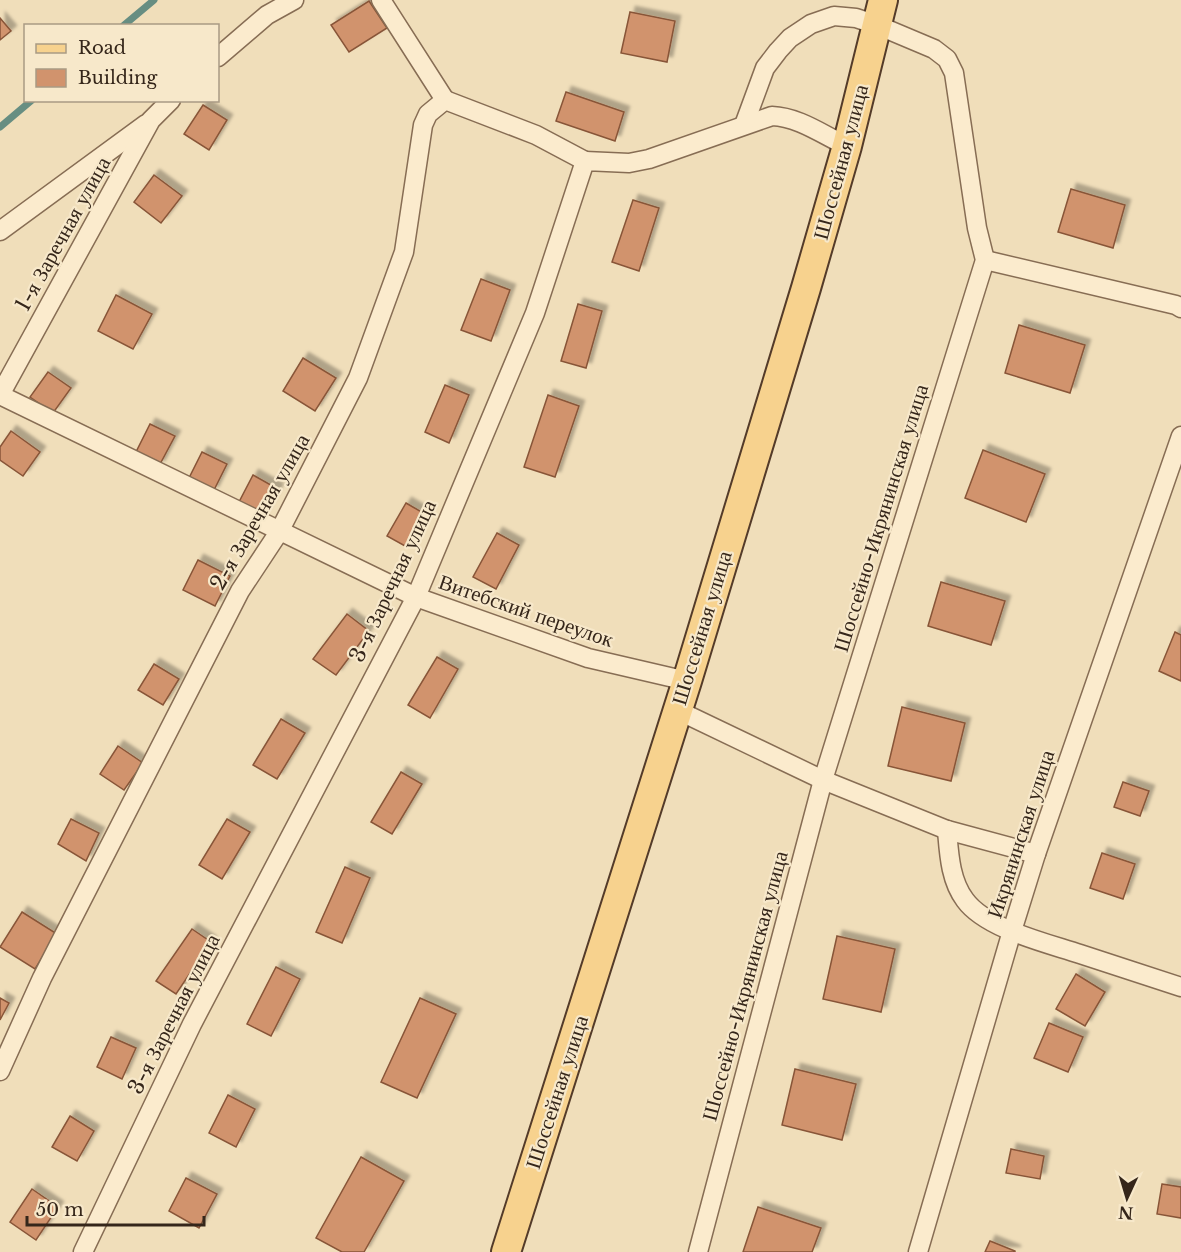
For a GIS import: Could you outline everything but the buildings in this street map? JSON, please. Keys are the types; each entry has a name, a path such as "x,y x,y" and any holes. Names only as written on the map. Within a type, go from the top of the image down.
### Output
{"main road":[{"name":"Шоссейная улица","path":"506,1252 687,681 806,288 847,146 880,12"}],"street":[{"path":"219,56 267,15 294,0"},
{"path":"381,0 445,100 536,135 585,161 629,163 649,159 772,116 784,116 847,146"},
{"path":"744,125 765,68 790,38 811,24 834,16 856,18 880,12 947,59 954,73 977,228 985,260 1136,295 1181,308"},
{"name":"2-я Заречная улица","path":"0,1071 47,969 240,591 279,532 358,378 404,252 423,125 428,114 445,100"},
{"name":"1-я Заречная улица","path":"0,395 151,120 169,102"},
{"path":"0,231 151,120"},
{"name":"3-я Заречная улица","path":"83,1252 192,1024 416,597 535,313 585,161"},
{"name":"Шоссейно-Икрянинская улица","path":"698,1252 823,780 985,260"},
{"name":"Витебский переулок","path":"0,395 416,597 588,658 687,681"},
{"name":"Икрянинская улица","path":"918,1252 1036,854 1181,436"},
{"path":"677,710 823,780 947,830 1036,854"},
{"path":"947,830 955,882 964,900 977,913 1012,931 1181,987"}],"waterway":[{"path":"125,24 154,0"},
{"path":"0,127 30,102"}]}
